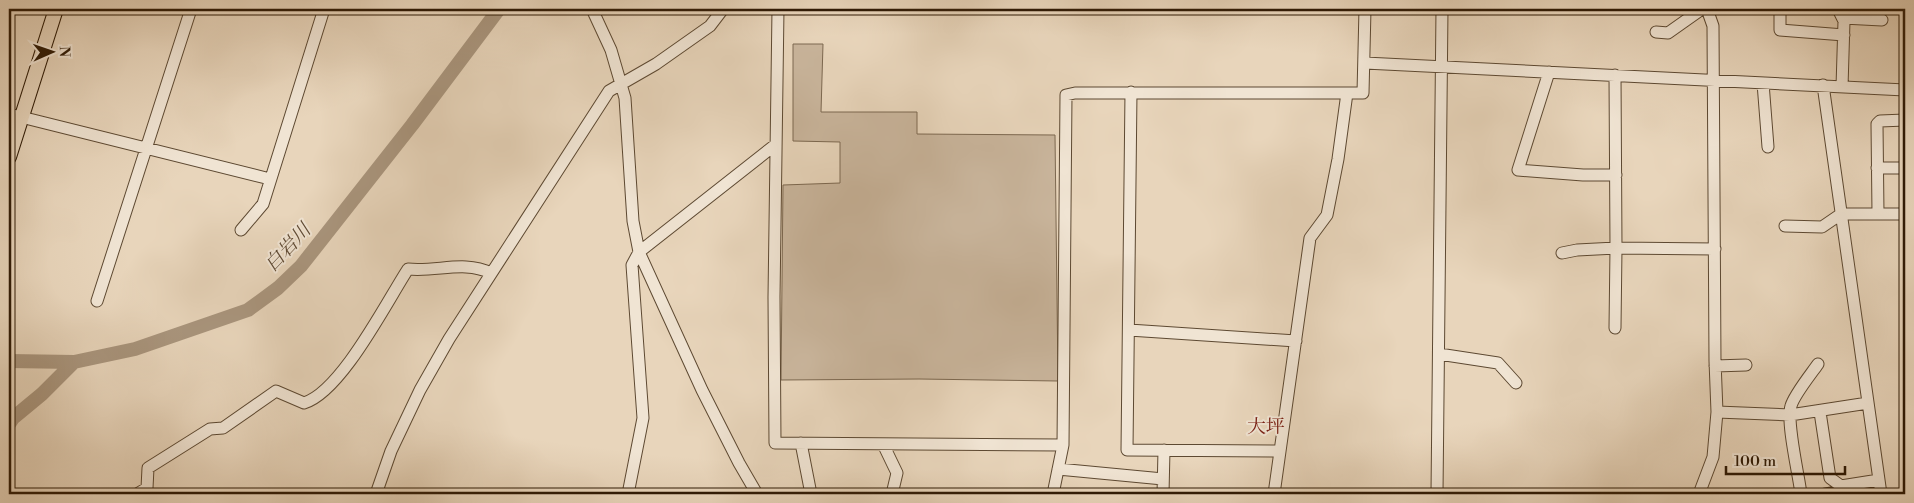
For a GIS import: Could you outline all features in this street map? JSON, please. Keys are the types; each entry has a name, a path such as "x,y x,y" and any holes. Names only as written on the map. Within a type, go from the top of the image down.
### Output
{"main road":[{"path":"9,157 15,116 56,9"}],"street":[{"path":"97,301 191,9"},
{"path":"241,230 263,204 324,9"},
{"path":"592,9 611,50 625,98 634,222 639,252 702,390 757,494"},
{"path":"376,494 391,450 420,390 449,338 609,91 656,64 710,26 723,9"},
{"path":"778,9 775,144 775,443 1063,445"},
{"path":"1052,494 1063,445 1066,95 1075,92 1363,93 1365,9"},
{"path":"1437,494 1442,9"},
{"path":"1656,32 1668,33 1702,9"},
{"path":"1699,494 1713,457 1717,412 1715,366 1713,26 1707,9"},
{"path":"1780,9 1780,30 1844,35"},
{"path":"1842,87 1844,35 1841,13 1882,20"},
{"path":"1365,63 1905,90"},
{"path":"1549,72 1518,170 1582,175 1616,175"},
{"path":"1615,76 1615,328"},
{"path":"1763,83 1768,147"},
{"path":"1823,85 1880,487"},
{"path":"1131,92 1127,450 1280,451"},
{"path":"1274,494 1310,238 1327,215 1338,159 1347,93"},
{"path":"15,116 270,179"},
{"path":"1878,214 1877,124 1880,121 1905,120"},
{"path":"628,494 643,418 632,265 639,252 775,144"},
{"path":"1878,168 1905,168"},
{"path":"1785,226 1822,227 1841,214 1905,214"},
{"path":"1562,253 1577,250 1616,248 1715,249"},
{"path":"137,494 147,488 148,468 210,429 223,428 276,391 304,403 313,400 328,387 354,356 408,269 420,270 466,266 479,268 490,274"},
{"path":"1129,330 1296,341"},
{"path":"1439,354 1498,363 1516,383"},
{"path":"1802,494 1790,415 1791,405 1818,364"},
{"path":"1715,366 1746,365"},
{"path":"1717,412 1790,415 1820,412 1868,403"},
{"path":"1820,412 1830,478 1842,486 1880,487"},
{"path":"801,443 811,494"},
{"path":"884,444 897,473 892,494"},
{"path":"1163,494 1164,450"},
{"path":"1058,469 1163,479"},
{"path":"1825,494 1880,487"}],"shaded area":[{"path":"793,44 823,44 821,112 917,112 917,134 1055,135 1058,381 781,380 783,185 840,183 840,142 793,141"}],"waterway":[{"name":"白岩川","path":"9,361 74,362 135,349 248,310 278,288 301,266 412,125 499,9"},
{"path":"9,424 13,418 42,394 74,362"}],"district":[{"name":"大坪","path":"1266,426"}]}
